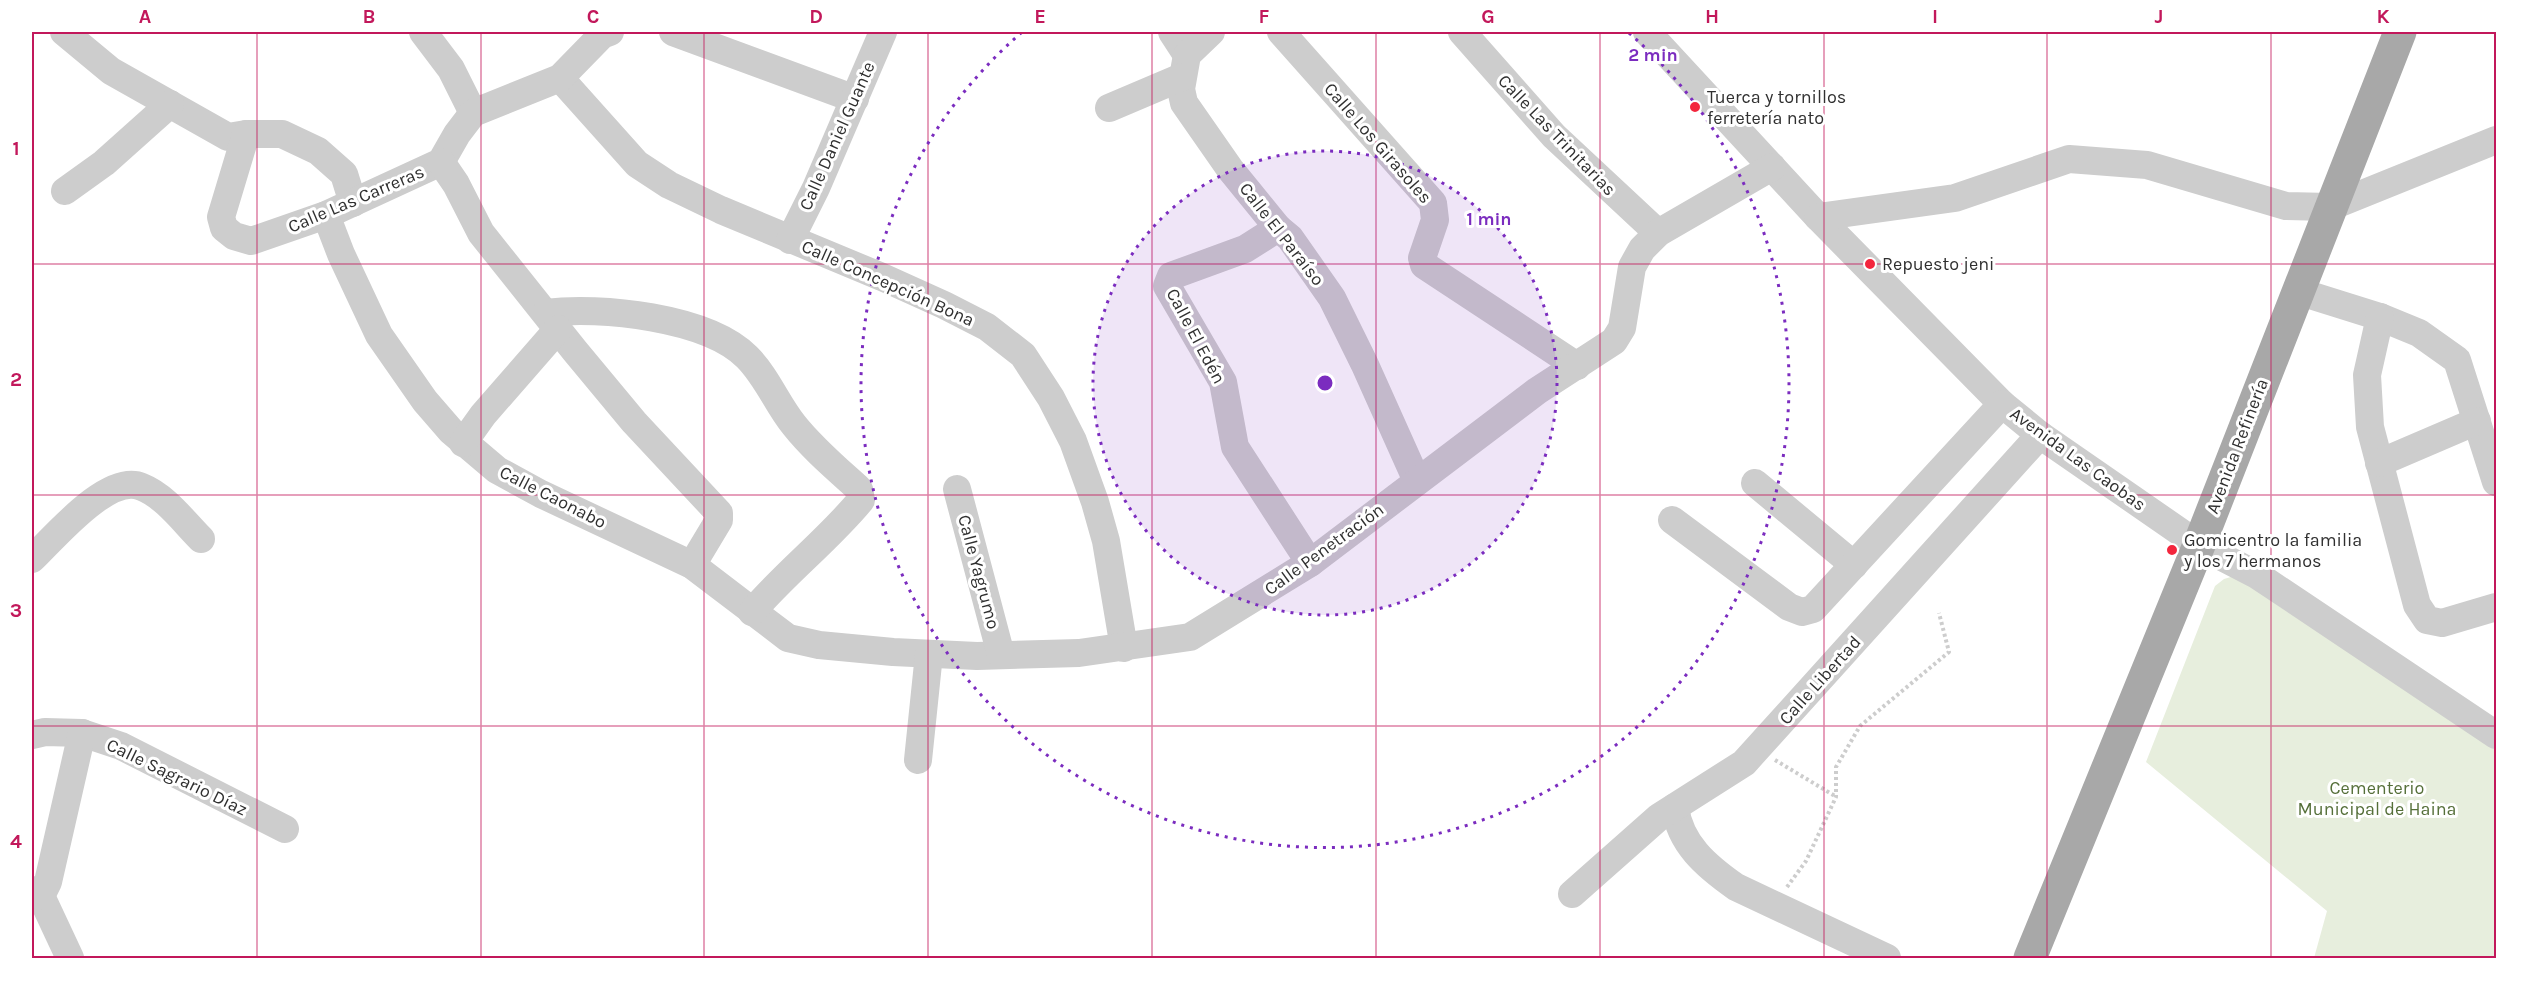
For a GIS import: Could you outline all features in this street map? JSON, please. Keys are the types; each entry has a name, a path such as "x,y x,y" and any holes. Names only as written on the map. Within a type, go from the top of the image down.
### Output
{"main road":[{"name":"Avenida Refinería","path":"2030,958 2199,545 2400,32"}],"street":[{"path":"64,32 111,70 228,137 246,134 282,134 318,151 344,174 353,202"},
{"path":"423,32 451,69 473,113 560,78 602,35 610,32"},
{"path":"673,32 855,99"},
{"name":"Calle Daniel Guante","path":"790,240 883,32"},
{"path":"1109,108 1211,32"},
{"name":"Calle Los Girasoles","path":"1281,32 1433,203 1435,220 1422,258 1424,265 1577,366"},
{"name":"Calle Las Trinitarias","path":"1462,32 1554,136 1658,233"},
{"name":"Avenida Las Caobas","path":"1647,32 1818,217 2002,404 2040,435 2199,545 2257,575 2496,735"},
{"name":"Calle El Paraíso","path":"1181,54 1184,103 1230,169 1278,228 1290,238 1332,298 1417,481"},
{"name":"Calle Concepción Bona","path":"560,78 637,164 669,185 790,240 944,305 987,327 1023,355 1051,398 1073,441 1095,502 1106,541 1124,648"},
{"path":"65,191 104,163 170,104"},
{"name":"Calle Las Carreras","path":"246,134 222,217 224,228 234,236 251,241 326,215 441,162 457,134 473,113"},
{"path":"1818,217 1955,198 2069,159 2147,165 2286,206 2330,207 2496,140"},
{"path":"441,162 456,184 482,232 552,322 634,422 719,513 719,519 692,565"},
{"name":"Calle Penetración","path":"752,612 788,638 798,641 929,654 1079,653 1184,639 1196,634 1310,563 1537,391 1603,351 1619,335 1635,257 1658,233 1772,167"},
{"name":"Calle Caonabo","path":"326,215 341,254 379,335 425,401 463,443 497,470 541,494 692,565 752,612"},
{"name":"Calle El Edén","path":"1278,228 1245,249 1171,276 1167,286 1223,382 1234,447 1310,563"},
{"path":"2297,291 2380,317 2418,333 2457,360 2496,482"},
{"path":"463,443 552,322 579,310 662,321 701,331 732,345 758,369 792,423 807,441 860,489 861,500 840,525 775,585 752,612"},
{"path":"2380,317 2367,375 2370,427 2417,605 2427,620 2442,623 2496,608"},
{"path":"1672,520 1789,607 1802,612 1813,609 2002,404"},
{"path":"2379,463 2477,421"},
{"name":"Calle Libertad","path":"1572,894 1659,817 1744,763 2040,435"},
{"path":"1755,483 1854,565"},
{"path":"32,559 104,492 122,484 141,486 159,497 201,539"},
{"name":"Calle Yagrumo","path":"957,489 1001,655"},
{"path":"918,760 929,654"},
{"name":"Calle Sagrario Díaz","path":"32,735 45,732 82,734 121,746 285,829"},
{"path":"70,958 36,893 48,882 82,734"},
{"path":"1675,807 1678,827 1685,841 1718,875 1736,887 1887,958"}],"path":[{"path":"1782,908 1785,891 1806,861 1836,797 1836,767 1860,726 1949,652 1939,614"},
{"path":"1757,749 1836,797"}],"green space":[{"name":"Cementerio Municipal de Haina","path":"2241,574 2496,735 2496,958 2314,958 2327,911 2146,762 2215,586 2224,579"}],"place":[{"name":"Tuerca y tornillos ferretería nato","path":"1695,107"},
{"name":"Repuesto jeni","path":"1870,264"},
{"name":"Gomicentro la familia y los 7 hermanos","path":"2172,550"}]}
